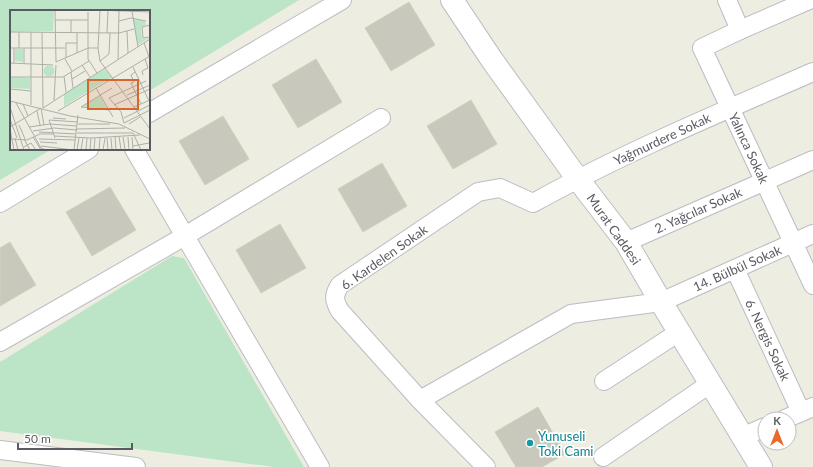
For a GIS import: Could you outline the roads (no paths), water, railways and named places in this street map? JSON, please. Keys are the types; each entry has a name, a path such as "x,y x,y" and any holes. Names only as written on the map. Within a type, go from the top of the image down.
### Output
{"street":[{"path":"150,112 342,0"},
{"name":"Murat Caddesi","path":"452,0 492,60 577,178 626,242 761,467"},
{"path":"728,0 740,30 809,0"},
{"name":"Yalınca Sokak","path":"740,30 702,48 813,285"},
{"name":"Yağmurdere Sokak","path":"577,178 813,72"},
{"path":"0,342 185,236 381,118"},
{"path":"0,203 87,150"},
{"path":"135,150 320,467"},
{"name":"2. Yağcılar Sokak","path":"626,242 813,160"},
{"name":"6. Kardelen Sokak","path":"486,467 420,400 340,312 335,303 335,293 340,286 358,273 478,192 500,188 533,203 577,178"},
{"name":"14. Bülbül Sokak","path":"420,400 571,314 661,302 813,234"},
{"name":"6. Nergis Sokak","path":"735,269 807,410"},
{"path":"604,381 679,332"},
{"path":"603,457 711,383"},
{"path":"797,414 807,410"},
{"path":"742,437 757,430"},
{"path":"0,450 136,467"}],"place":[{"name":"Yunuseli Toki Cami","path":"530,443"}]}
